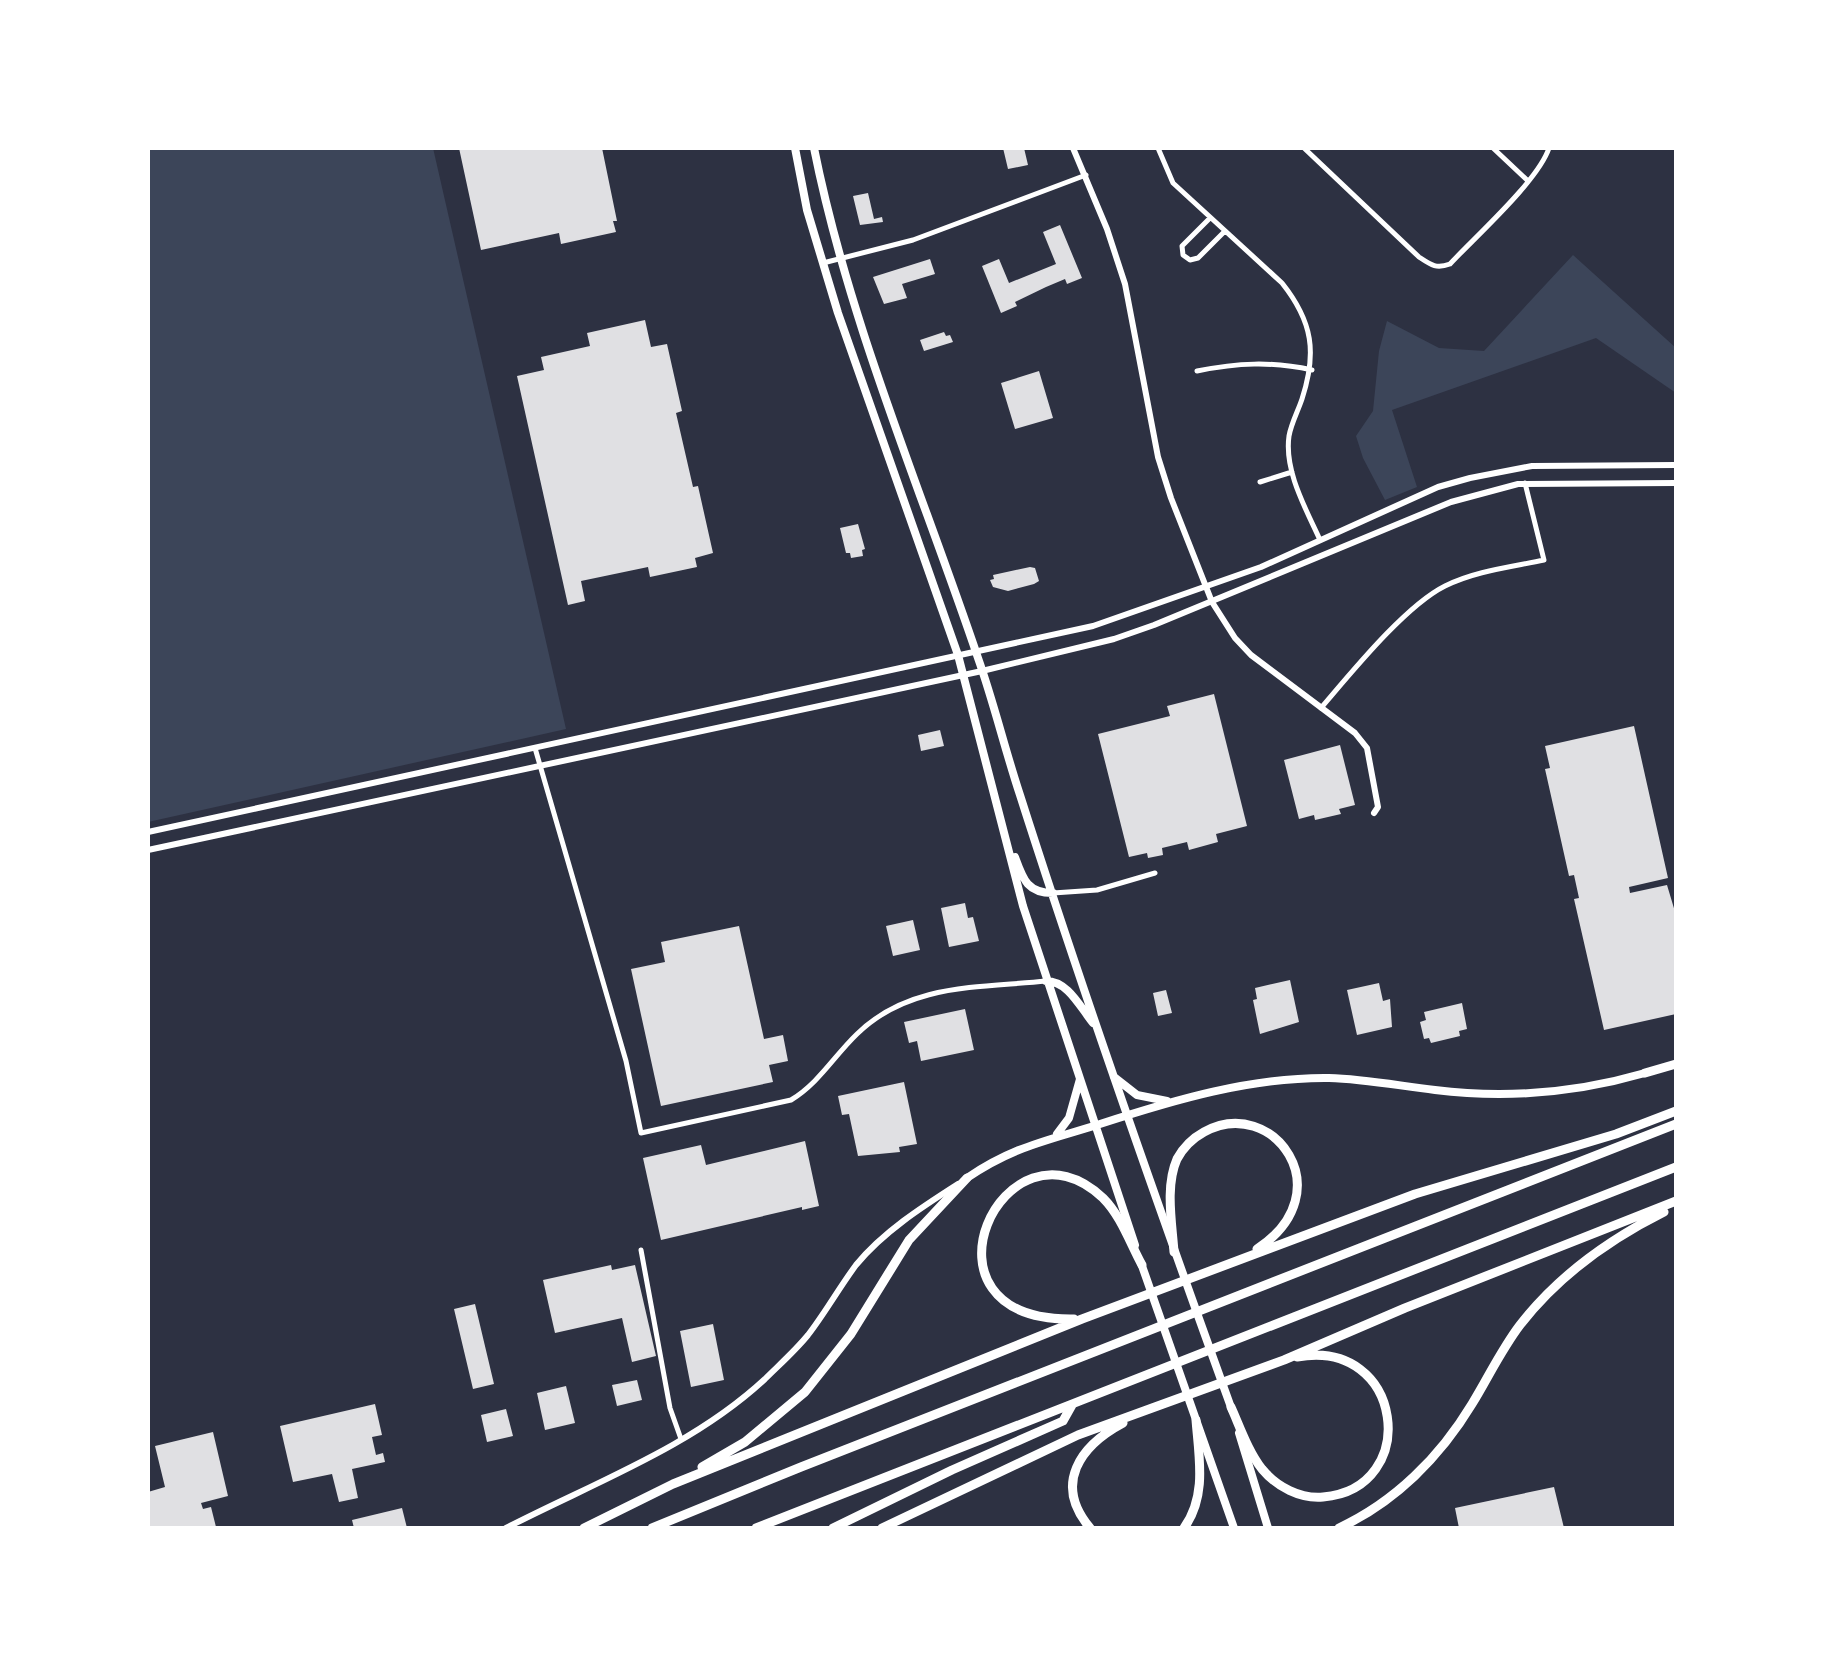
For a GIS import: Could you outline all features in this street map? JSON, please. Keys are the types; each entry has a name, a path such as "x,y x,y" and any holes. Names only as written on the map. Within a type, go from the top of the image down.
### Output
{"highway":[{"path":"1645,1073 1676,1063"},
{"path":"673,1484 1082,1319 1415,1194 1616,1134 1676,1111"},
{"path":"652,1528 1676,1124"},
{"path":"1174,1252 1172,1187 1182,1150 1195,1138 1224,1125 1260,1128 1278,1141 1294,1164 1298,1192 1294,1209 1276,1236 1219,1268"},
{"path":"756,1528 1676,1167"},
{"path":"1082,1319 1030,1316 1016,1310 990,1284 983,1262 983,1233 992,1210 1007,1194 1028,1181 1050,1176 1081,1183 1110,1206 1142,1265"},
{"path":"584,1528 673,1484 745,1442 805,1392 852,1334 909,1240 967,1178"},
{"path":"882,1528 1078,1435 1284,1360 1405,1308 1676,1203"},
{"path":"1341,1528 1429,1464 1473,1403 1519,1326 1554,1287 1618,1237 1676,1203"},
{"path":"1230,1407 1260,1465 1282,1487 1316,1498 1357,1487 1376,1469 1388,1441 1388,1410 1382,1394 1362,1369 1347,1360 1309,1355 1284,1360"},
{"path":"833,1528 1063,1422 1072,1404"},
{"path":"1090,1528 1076,1506 1073,1492 1077,1465 1096,1440 1157,1406"},
{"path":"1184,1528 1195,1511 1200,1486 1196,1420"}],"main road":[{"path":"795,148 822,263 964,674 1046,981 1234,1528"},
{"path":"814,148 841,259 976,651 1125,1115 1230,1407 1268,1528"},
{"path":"1072,148 1086,175 1125,284 1158,457 1212,602 1234,638 1251,655 1367,748 1378,807 1374,812"},
{"path":"148,832 1093,626 1206,588 1438,486 1470,478 1532,466 1676,465"},
{"path":"148,850 1114,639 1451,502 1525,483 1676,483"},
{"path":"740,704 745,722"},
{"path":"235,814 239,832"},
{"path":"1003,830 1024,881 1033,890 1053,893"},
{"path":"1046,981 1064,986 1096,1026"},
{"path":"506,1528 681,1439 724,1412 806,1338 857,1264 876,1245 918,1210 999,1157 1125,1115 1261,1081 1332,1078 1438,1091 1529,1094 1609,1084 1645,1073"},
{"path":"1112,1074 1137,1095 1155,1101 1177,1101"},
{"path":"1051,1138 1069,1118 1080,1080"}],"street":[{"path":"1158,148 1173,183 1282,283 1295,299 1307,326 1312,370 1289,436 1292,472 1320,540"},
{"path":"1304,148 1419,256 1432,267 1440,268 1450,264 1528,180 1549,148"},
{"path":"1493,148 1528,180"},
{"path":"822,263 913,240 1086,175"},
{"path":"1210,218 1182,246 1183,255 1190,260 1198,258 1224,232"},
{"path":"1197,371 1248,362 1281,363 1312,370"},
{"path":"1260,482 1292,472"},
{"path":"1320,710 1399,622 1440,588 1477,574 1544,560 1525,483"},
{"path":"535,748 626,1061 640,1133 792,1100 812,1085 858,1033 896,1006 920,995 956,987 1046,981"},
{"path":"1053,893 1096,890 1154,873"},
{"path":"641,1250 670,1408 681,1439"}],"shaded area":[{"path":"148,148 433,148 566,729 148,822"},
{"path":"1573,255 1676,348 1676,393 1596,338 1392,410 1417,487 1385,500 1356,436 1373,411 1379,351 1387,321 1439,348 1484,351"}],"building":[{"path":"459,148 602,148 616,232 561,244 559,233 481,250"},
{"path":"1003,148 1024,148 1028,165 1008,169"},
{"path":"868,193 874,219 882,217 883,222 860,225 853,196"},
{"path":"1060,225 1082,278 1067,284 1065,279 1046,287 1001,313 982,266 999,259 1009,283 1056,264 1043,232"},
{"path":"930,259 935,274 902,284 907,298 884,304 873,277"},
{"path":"645,320 651,347 667,344 682,411 676,413 713,553 695,558 697,567 650,577 648,567 581,581 585,601 568,605 517,376 544,370 541,357 590,346 587,333"},
{"path":"944,332 953,342 924,351 920,340"},
{"path":"1039,371 1053,418 1015,429 1001,383"},
{"path":"858,524 865,549 863,556 851,558 840,528"},
{"path":"1035,568 1039,581 1034,584 1008,591 993,587 990,580 993,575"},
{"path":"1214,694 1247,826 1216,834 1218,842 1189,850 1187,842 1162,848 1163,855 1129,857 1098,734 1170,716 1167,706"},
{"path":"1634,726 1668,878 1629,887 1630,893 1667,885 1676,915 1676,1014 1604,1030 1574,899 1579,898 1574,875 1569,876 1545,769 1550,768 1545,746"},
{"path":"940,730 944,746 921,751 918,735"},
{"path":"1340,745 1355,805 1339,809 1341,814 1299,819 1284,760"},
{"path":"965,903 979,941 949,947 941,908"},
{"path":"913,920 920,950 893,956 886,926"},
{"path":"739,926 764,1039 783,1035 788,1061 769,1065 773,1082 661,1106 631,969 665,962 661,942"},
{"path":"1290,980 1299,1022 1260,1034 1253,1000 1257,999 1255,988"},
{"path":"1379,983 1383,1001 1390,999 1392,1027 1357,1035 1347,990"},
{"path":"1166,990 1172,1013 1158,1016 1153,993"},
{"path":"1462,1003 1467,1029 1459,1031 1460,1036 1431,1043 1429,1038 1424,1039 1420,1022 1426,1020 1424,1012"},
{"path":"965,1009 974,1050 921,1061 917,1041 909,1043 904,1022"},
{"path":"904,1082 917,1144 899,1147 900,1152 858,1156 849,1114 842,1115 838,1096"},
{"path":"805,1141 819,1206 661,1240 643,1158 701,1145 706,1165"},
{"path":"611,1265 612,1270 635,1265 656,1356 632,1362 622,1318 555,1333 543,1280"},
{"path":"475,1304 494,1384 473,1389 454,1309"},
{"path":"713,1324 724,1380 691,1387 680,1331"},
{"path":"637,1380 642,1400 617,1406 612,1385"},
{"path":"566,1386 575,1423 545,1430 537,1393"},
{"path":"375,1404 382,1435 372,1437 376,1455 383,1453 385,1462 352,1469 358,1498 339,1502 332,1474 293,1482 280,1426"},
{"path":"506,1409 513,1436 487,1442 481,1415"},
{"path":"213,1432 228,1496 201,1503 203,1509 211,1507 216,1527 148,1528 148,1492 165,1487 155,1446"},
{"path":"1554,1487 1564,1528 1459,1528 1455,1508"},
{"path":"402,1508 407,1528 354,1528 352,1520"}]}
